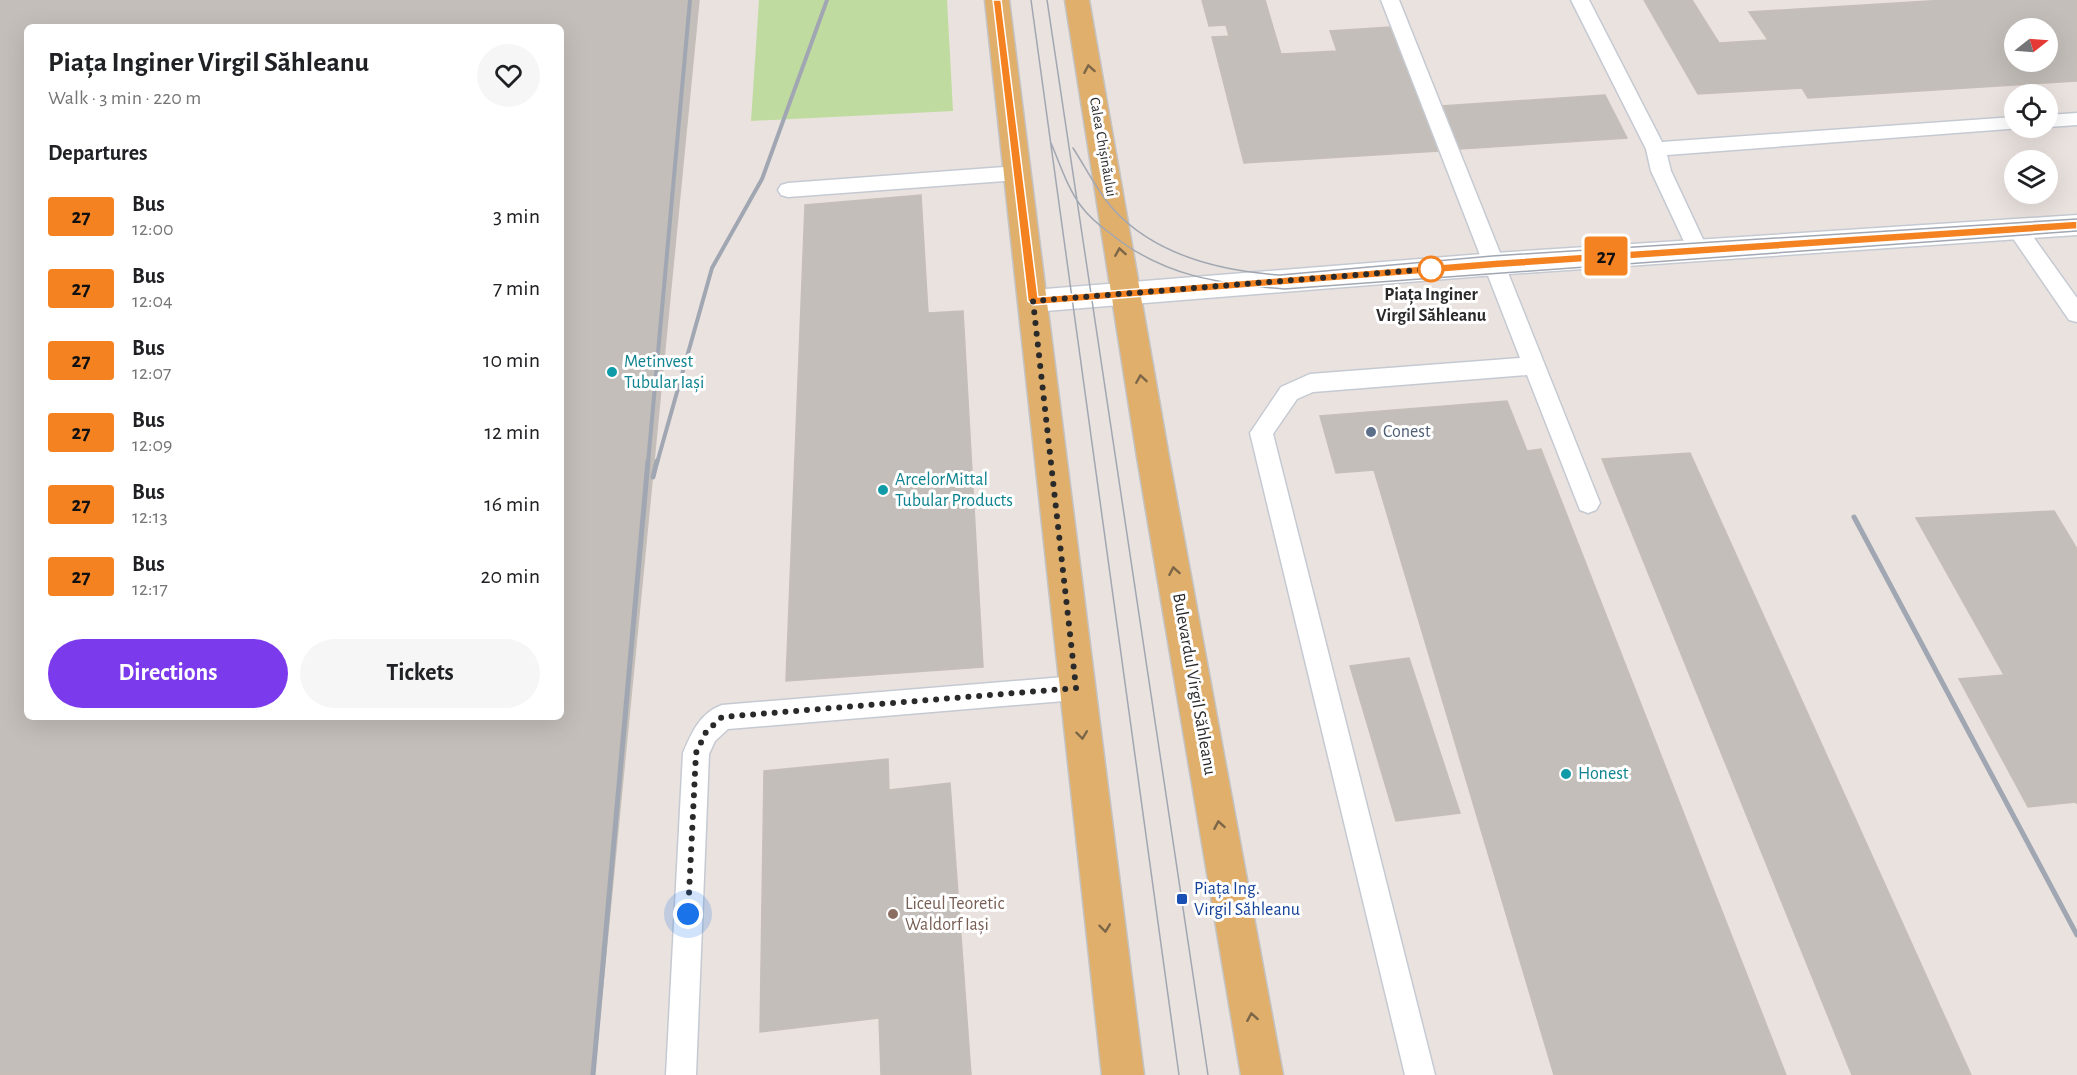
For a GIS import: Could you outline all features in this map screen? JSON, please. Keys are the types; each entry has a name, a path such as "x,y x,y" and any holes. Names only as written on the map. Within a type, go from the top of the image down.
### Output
{"main road":[{"path":"997,0 1123,1075"},
{"name":"Calea Chișinăului","path":"1077,0 1127,294"},
{"path":"1033,301 1495,264 2077,225"},
{"name":"Bulevardul Virgil Săhleanu","path":"1127,294 1262,1075"}],"lane":[{"path":"1390,0 1588,503"},
{"path":"1580,0 1656,149 1661,171 1698,250"},
{"path":"2058,120 2077,119"},
{"path":"1656,149 2004,124"},
{"path":"788,190 1018,173"},
{"path":"2017,229 2077,314"},
{"path":"1420,1075 1261,432 1289,393 1310,383 1535,366"},
{"path":"681,1075 696,753 706,732 722,717 1076,688"}],"green space":[{"path":"759,0 947,0 953,111 751,121"}],"building":[{"name":"Metinvest Tubular Iași","path":"0,0 699,0 594,1075 0,1075"},
{"path":"1202,0 1265,0 1275,34 1229,36 1226,25 1209,26"},
{"path":"1644,0 1692,0 1719,43 1768,40 1749,12 1945,0 2077,0 2077,81 1808,98 1802,88 1698,94"},
{"path":"1390,27 1438,151 1244,163 1212,37 1275,34 1281,54 1337,51 1330,31"},
{"path":"1605,95 1627,138 1460,149 1442,106"},
{"name":"ArcelorMittal Tubular Products","path":"921,195 928,313 963,311 983,667 786,681 805,205"},
{"name":"Honest","path":"1507,401 1527,451 1541,449 1786,1075 1554,1075 1374,470 1336,473 1320,416"},
{"path":"1690,453 1971,1075 1852,1075 1602,459"},
{"path":"2054,511 2077,549 2077,804 2076,802 2028,807 1959,679 2004,675 1916,518"},
{"path":"1409,658 1460,813 1396,821 1350,666"},
{"path":"888,759 889,790 950,783 971,1075 881,1075 879,1018 760,1032 764,771"}],"tram line":[{"path":"1031,0 1179,1075"},
{"path":"1047,0 1077,200"},
{"path":"1051,143 1077,200"},
{"path":"1073,148 1107,202 1130,225 1149,238 1190,258 1235,269 1280,275 1492,256 2077,219"},
{"path":"1077,200 1099,225 1131,248 1171,269 1214,280 1284,289 2077,231"},
{"path":"1077,200 1208,1075"}],"railway":[{"path":"648,463 690,0"},
{"path":"657,463 712,268 762,179 827,0"},
{"path":"593,1075 648,461"},
{"path":"653,477 657,461"},
{"path":"1854,517 2077,935"}],"bus line":[{"name":"27","path":"997,0 1033,301 1495,264 2077,225"}],"place":[{"name":"Piața Inginer Virgil Săhleanu","path":"1431,269"},
{"name":"Metinvest Tubular Iași","path":"612,372"},
{"name":"Conest","path":"1371,432"},
{"name":"ArcelorMittal Tubular Products","path":"883,490"},
{"name":"Honest","path":"1566,774"},
{"name":"Piața Ing. Virgil Săhleanu","path":"1182,899"},
{"name":"Liceul Teoretic Waldorf Iași","path":"893,914"}],"route":[{"path":"688,914 696,753 706,732 722,717 1076,688 1033,301 1431,269"}]}
